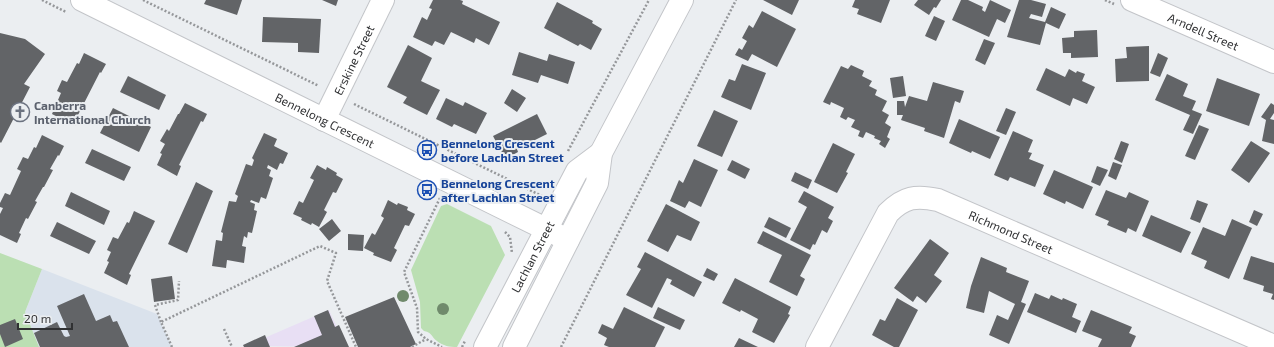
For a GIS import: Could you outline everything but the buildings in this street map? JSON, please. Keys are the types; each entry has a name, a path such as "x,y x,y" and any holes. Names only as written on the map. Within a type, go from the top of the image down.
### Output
{"street":[{"name":"Bennelong Crescent","path":"82,0 568,240"},
{"name":"Erskine Street","path":"324,120 383,0"},
{"name":"Lachlan Street","path":"514,347 597,183 601,153 682,0"},
{"name":"Arndell Street","path":"1132,0 1274,62"},
{"name":"Lachlan Street","path":"475,344 546,229 577,171 601,153"},
{"name":"Richmond Street","path":"817,347 888,213 897,204 909,198 923,197 938,200 1274,346"}],"path":[{"path":"567,154 649,0"},
{"path":"561,347 736,0"},
{"path":"441,196 404,272 417,308 418,332 426,339 442,347"},
{"path":"500,228 510,237 512,256"},
{"path":"161,322 320,246 336,253 327,281 356,347"},
{"path":"172,347 155,305 178,300 179,281"},
{"path":"224,329 232,347"},
{"path":"412,347 426,339"},
{"path":"462,347 475,344"}],"shaded area":[{"path":"42,269 157,314 172,347 39,347 25,312"},
{"path":"329,310 346,347 246,346"}],"green space":[{"path":"447,204 491,226 505,255 457,347 442,344 421,328 420,302 411,270 441,206"},
{"path":"0,253 42,269 25,312 39,347 0,347"}],"place":[{"name":"Canberra International Church","path":"20,112"},
{"name":"Bennelong Crescent before Lachlan Street","path":"427,150"},
{"name":"Bennelong Crescent after Lachlan Street","path":"427,190"}]}
